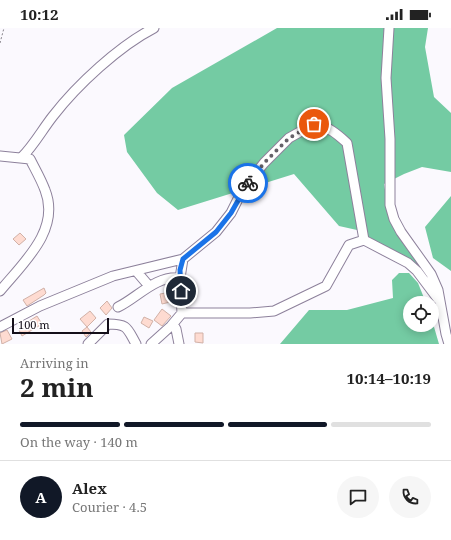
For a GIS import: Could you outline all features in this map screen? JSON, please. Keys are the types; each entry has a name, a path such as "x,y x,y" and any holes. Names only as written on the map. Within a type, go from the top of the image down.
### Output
{"street":[{"path":"22,158 69,97 112,57 143,34 154,28"},
{"path":"390,28 386,78 390,139 390,205 394,219 401,232 431,274 438,290 449,344"},
{"path":"0,327 40,306 114,276 137,272 165,262 183,259 216,232 231,213 243,189 264,163 289,138 314,124 327,127 337,133 347,143 364,240"},
{"path":"0,156 30,160 46,191 49,211 47,225 42,239 0,291"},
{"path":"182,313 250,313 274,311 326,286 349,245 364,240 408,263 441,302"},
{"path":"151,344 173,324 182,313 180,278 183,259"},
{"path":"137,272 149,286"},
{"path":"118,307 129,302 149,286 174,277 180,278"},
{"path":"88,344 108,324 122,324 127,327 136,344"},
{"path":"173,324 176,329 179,344"}],"path":[{"path":"0,43 4,28"}],"green space":[{"path":"277,28 428,28 425,47 434,97 451,113 451,172 422,167 384,184 390,219 424,271 421,272 386,247 357,230 339,226 294,174 178,210 157,193 127,152 124,135 172,88"},
{"path":"451,196 451,271 433,258 425,227"},
{"path":"399,273 409,273 418,283 423,296 403,296 403,332 436,332 439,344 280,344 309,310 347,310 393,298 392,280"}],"building":[{"path":"20,233 26,239 19,245 13,239"},
{"path":"44,288 46,293 27,306 23,300"},
{"path":"171,292 174,301 162,304 160,294"},
{"path":"107,301 112,308 106,315 100,308"},
{"path":"162,309 171,316 162,326 154,320"},
{"path":"90,311 96,318 87,327 80,319"},
{"path":"37,316 42,324 22,336 18,328"},
{"path":"144,317 153,321 149,328 141,323"},
{"path":"87,327 91,332 86,337 82,331"},
{"path":"7,330 12,339 2,344 0,333"},
{"path":"195,333 203,333 203,343 195,342"}],"way so far":[{"path":"248,183 264,163 289,138 314,124"}],"route":[{"path":"181,291 180,270 183,259 216,232 231,213 243,189 248,183"}]}
